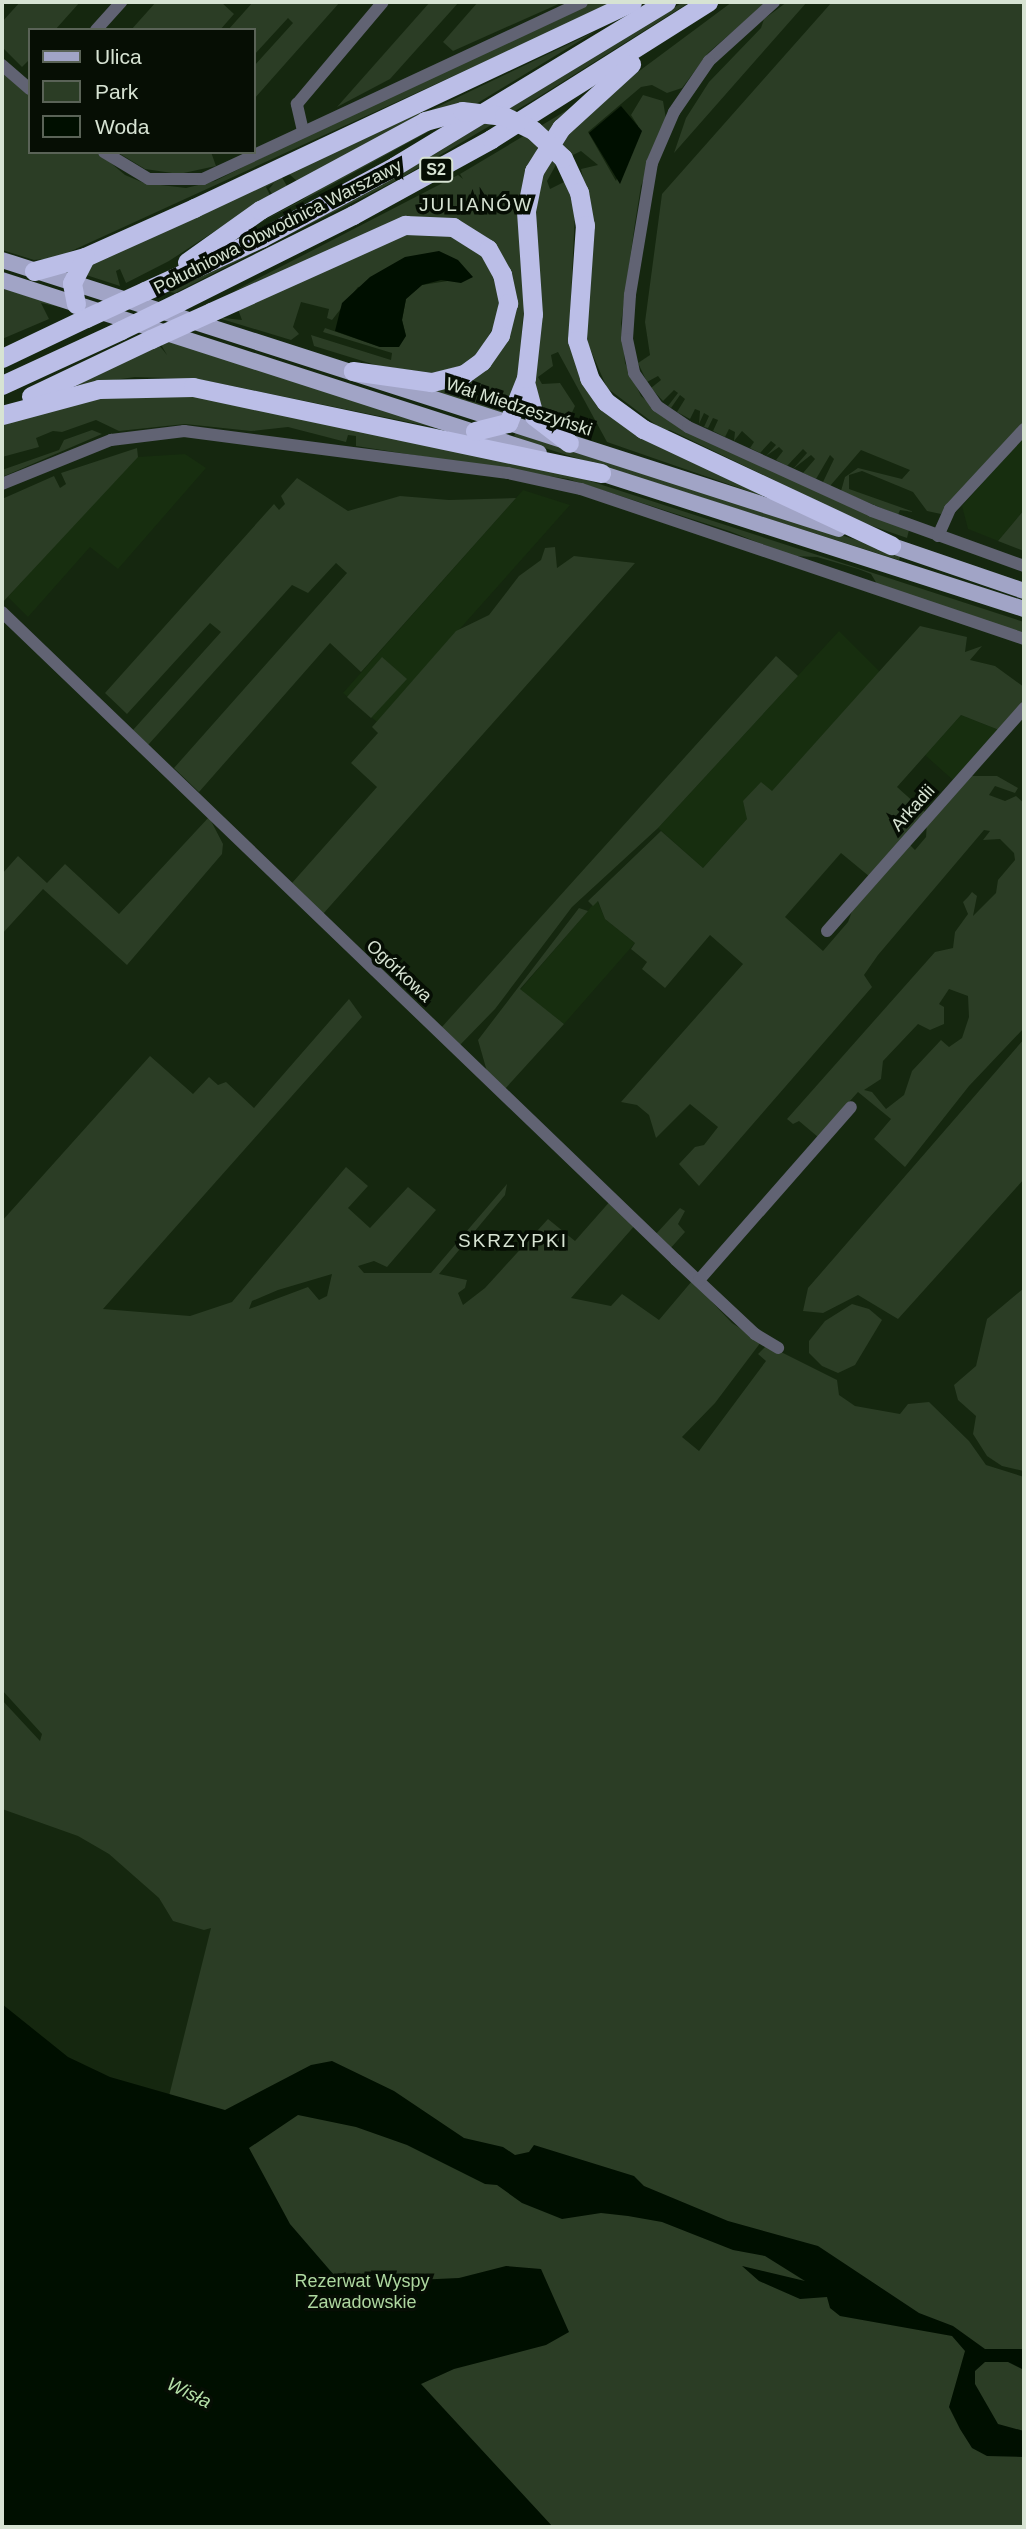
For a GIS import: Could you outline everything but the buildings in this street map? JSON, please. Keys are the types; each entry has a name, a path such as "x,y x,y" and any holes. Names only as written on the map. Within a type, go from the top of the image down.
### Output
{"highway":[{"path":"34,271 85,257 632,2"},
{"name":"Południowa Obwodnica Warszawy","path":"2,358 81,311 145,291 261,238 395,166 666,2"},
{"name":"Południowa Obwodnica Warszawy","path":"2,385 179,302 353,215 491,139 708,2"},
{"path":"475,431 508,423 525,381 533,327 526,211 538,162 568,120 682,19"},
{"path":"145,291 260,210 425,121 462,111 504,116 533,130 563,158 579,192 584,218 577,340 589,378 606,402 642,429 891,545"},
{"path":"2,412 211,312 405,225 453,227 488,249 502,274 508,303 500,335 482,361 464,374 431,382 353,372"},
{"path":"81,311 72,283 85,257"},
{"path":"525,381 534,416 569,443"},
{"path":"2,412 107,388 193,387 601,473"}],"main road":[{"name":"Wał Miedzeszyński","path":"2,260 891,545 1024,591"},
{"name":"Wał Miedzeszyński","path":"2,281 81,311 475,431 1024,610"}],"street":[{"path":"98,28 121,2"},
{"path":"303,131 297,104 383,2"},
{"path":"107,154 149,179 186,183 224,172 303,131 582,2"},
{"path":"774,2 709,61 674,112 658,148 645,192 630,295 627,339 631,362 646,394 670,417 832,494 938,536 1024,566"},
{"path":"2,65 28,87"},
{"path":"938,536 950,509 1024,429"},
{"path":"2,484 111,440 184,431 508,473 581,489 723,534 778,557 1024,639"},
{"name":"Ogórkowa","path":"2,612 759,1337 778,1348"},
{"name":"Arkadii","path":"827,931 1024,708"},
{"path":"699,1280 851,1107"}],"shaded area":[{"path":"1024,436 1024,510 998,541 968,529 962,506"},
{"path":"185,454 206,468 118,569 90,547 28,617 8,597 125,466 137,457"},
{"path":"523,490 570,505 377,722 343,693"},
{"path":"839,631 880,672 703,868 658,828"},
{"path":"961,715 999,730 954,781 925,755"},
{"path":"597,900 605,919 635,943 564,1024 520,990"}],"green space":[{"path":"20,2 80,2 57,28 28,28 28,61 22,67 2,47 2,22"},
{"path":"156,2 221,2 234,14 222,28 133,28"},
{"path":"253,2 340,2 256,97 256,64 293,23 288,18 256,53 256,28 230,28"},
{"path":"430,2 459,2 390,79 337,107"},
{"path":"478,2 563,2 453,51 443,42"},
{"path":"592,2 615,2 56,258 34,260 2,250 2,72 28,93 28,154 100,154 125,175 144,183 186,188 215,181 392,93"},
{"path":"683,2 690,2 537,98 401,178 175,293 170,292 425,160"},
{"path":"732,2 767,2 709,52 682,88 667,93 652,85 641,87 588,132 616,181 638,126 631,115 643,95 663,101 666,119 641,186 635,223 621,323 625,363 641,396 675,425 909,530 907,538 861,522 670,430 664,431 607,388 588,344 586,321 594,227 581,169 598,165 581,151 557,163 547,181 550,189 566,181 575,213 569,337 596,405 637,436 780,502 607,442 558,352 551,355 553,366 538,377 542,384 560,383 575,406 569,419 576,426 588,422 593,432 555,425 541,414 532,384 537,182 560,141 615,89"},
{"path":"787,2 807,2 674,153 686,118 709,82 761,28 764,19"},
{"path":"832,2 1024,2 1024,422 941,514 927,511 913,492 862,471 849,475 849,489 914,512 900,510 898,515 841,491 845,477 858,468 902,479 910,470 861,450 830,486 823,482 834,459 830,455 816,479 803,473 815,459 811,455 793,469 807,453 803,449 787,466 776,460 783,451 779,447 766,456 776,445 771,441 760,453 750,448 754,442 742,431 734,441 735,432 729,429 725,437 713,431 718,420 713,418 708,428 704,427 709,416 704,413 699,424 700,411 695,409 690,419 677,412 685,399 680,395 671,408 668,406 678,393 674,390 663,401 651,388 661,380 658,376 647,382 638,363 650,355 645,322 662,194"},
{"path":"596,31 448,121 302,201 240,233 302,200 431,110"},
{"path":"574,106 537,148 518,377 503,413 421,388 435,388 511,329 487,239 459,221 416,217 232,292 458,175 463,179 460,174"},
{"path":"420,111 422,114 297,181 289,174 281,176 287,186 272,194 269,189 274,183 266,187 270,195 169,261 126,283 120,269 116,271 120,286 83,274 88,266"},
{"path":"120,154 212,154 216,166 179,174 145,169"},
{"path":"448,233 472,246 489,265 499,297 497,321 479,352 460,366 434,373 379,366 314,346 311,335 391,360 392,353 323,332 325,328 380,347 406,336 402,320 406,299 422,285 473,277 358,287 332,320 327,318 329,309 301,302 293,327 299,334 291,340 215,317 242,320 237,307 404,234"},
{"path":"2,288 69,309 41,303 49,319 2,339"},
{"path":"165,340 452,431 198,379 135,377 65,387 159,345 167,355 160,343"},
{"path":"117,395 190,395 550,468 1024,622 1024,634 877,584 871,574 858,569 817,557 793,556 729,531 568,479 356,446 356,436 348,435 346,442 288,427 251,431 185,424 119,431 96,420 62,432 53,431 36,438 39,447 2,457 2,426 42,410"},
{"path":"92,430 102,434 2,477 2,470 59,450 64,440"},
{"path":"516,432 901,554 899,560 532,444 514,436"},
{"path":"137,448 138,457 2,603 2,499 54,476 60,488 66,484 61,473"},
{"path":"297,478 348,511 400,496 449,500 516,498 361,672 330,643 199,792 174,768 347,573 336,563 308,593 292,585 148,745 133,730 221,632 210,623 127,714 105,693 274,504 279,510 285,504 281,496"},
{"path":"1024,510 1024,551 998,541"},
{"path":"555,547 557,568 574,556 635,563 323,914 292,883 377,787 351,763 378,733 372,727 456,631 489,615 519,576 541,560 545,548"},
{"path":"920,626 967,637 965,652 982,646 970,660 995,666 1024,687 1024,700 999,730 961,715 897,787 926,813 870,877 841,853 785,917 823,951 848,922 854,906 910,845 915,850 926,837 927,822 969,776 997,776 1018,788 1015,793 995,786 989,795 1005,801 1016,796 1024,803 1024,1028 969,1086 905,1167 874,1139 891,1119 858,1092 818,1137 799,1121 793,1124 787,1119 935,952 953,948 955,932 968,914 963,902 972,892 977,896 973,916 996,893 998,880 1015,860 1014,853 1000,839 983,840 990,831 984,830 878,955 864,975 872,987 699,1186 679,1164 695,1147 704,1145 718,1127 690,1104 656,1138 649,1115 637,1105 621,1102 743,964 710,935 665,988 642,969 647,962 631,949 635,943 605,919 598,901 593,906 588,901 661,831 703,868 747,819 743,801 761,782 772,791","holes":["949,989 968,996 969,1017 962,1038 949,1047 941,1040 912,1071 904,1095 886,1109 872,1092 864,1090 881,1079 883,1061 918,1024 930,1030 944,1024 944,1007 939,1004"]},
{"path":"776,656 798,676 658,828 572,907 495,1009 460,1045 441,1028"},
{"path":"382,657 407,679 371,718 347,697"},
{"path":"209,817 223,844 222,854 127,965 43,889 2,934 2,874 18,856 47,883 65,864 119,914"},
{"path":"579,908 588,911 520,989 564,1024 504,1090 488,1075 478,1040"},
{"name":"Rezerwat Wyspy Zawadowskie","path":"349,999 362,1017 103,1309 190,1316 232,1302 346,1167 368,1186 348,1208 370,1228 408,1187 436,1210 387,1267 374,1261 358,1266 364,1273 431,1273 507,1184 505,1195 439,1274 467,1280 465,1288 458,1293 463,1305 485,1288 548,1219 575,1241 612,1199 637,1223 571,1298 611,1306 622,1294 659,1320 692,1281 732,1323 761,1342 715,1403 682,1437 699,1451 766,1361 758,1354 767,1345 837,1380 839,1395 855,1406 900,1414 908,1404 929,1402 969,1441 986,1465 1024,1477 1024,2527 2,2527 79,2456 211,1928 204,1930 173,1921 159,1898 109,1854 78,1836 2,1809 2,1700 40,1741 42,1734 2,1690 2,1221 150,1056 193,1094 209,1077 218,1085 226,1082 254,1108","holes":["332,1274 327,1296 319,1300 308,1287 249,1309 252,1301 278,1290"]},
{"path":"1024,1039 1024,1179 898,1319 858,1295 823,1313 803,1311 808,1288"},
{"path":"680,1208 685,1211 678,1224 685,1232 669,1250 655,1235"},
{"path":"1024,1288 1024,1471 1002,1466 987,1456 973,1434 976,1416 958,1400 954,1385 976,1366 987,1319"},
{"path":"852,1304 869,1309 882,1320 855,1365 838,1373 822,1366 809,1353 809,1341 825,1321"}],"water":[{"path":"621,106 642,131 620,184 589,133"},
{"path":"439,251 458,260 473,277 461,283 441,280 422,285 406,299 402,320 406,336 399,347 380,347 335,331 342,303 370,277 405,257"},
{"name":"Wisła","path":"2,2004 68,2057 110,2077 225,2110 311,2065 332,2061 394,2091 464,2138 503,2147 515,2155 529,2152 534,2145 634,2176 644,2186 728,2221 818,2246 919,2313 953,2326 985,2349 1024,2349 1024,2370 1008,2362 985,2362 975,2371 975,2384 998,2424 1024,2431 1024,2457 987,2456 972,2448 960,2429 949,2407 965,2351 952,2336 840,2316 830,2308 827,2297 800,2299 759,2281 742,2266 805,2281 765,2256 733,2250 662,2222 601,2213 562,2219 522,2203 497,2185 485,2184 407,2145 356,2127 298,2115 249,2148 290,2224 334,2275 371,2282 459,2278 506,2266 541,2269 569,2332 546,2345 454,2369 421,2384 553,2527 2,2527"}],"district":[{"name":"JULIANÓW","path":"476,205"},
{"name":"SKRZYPKI","path":"513,1241"}]}
